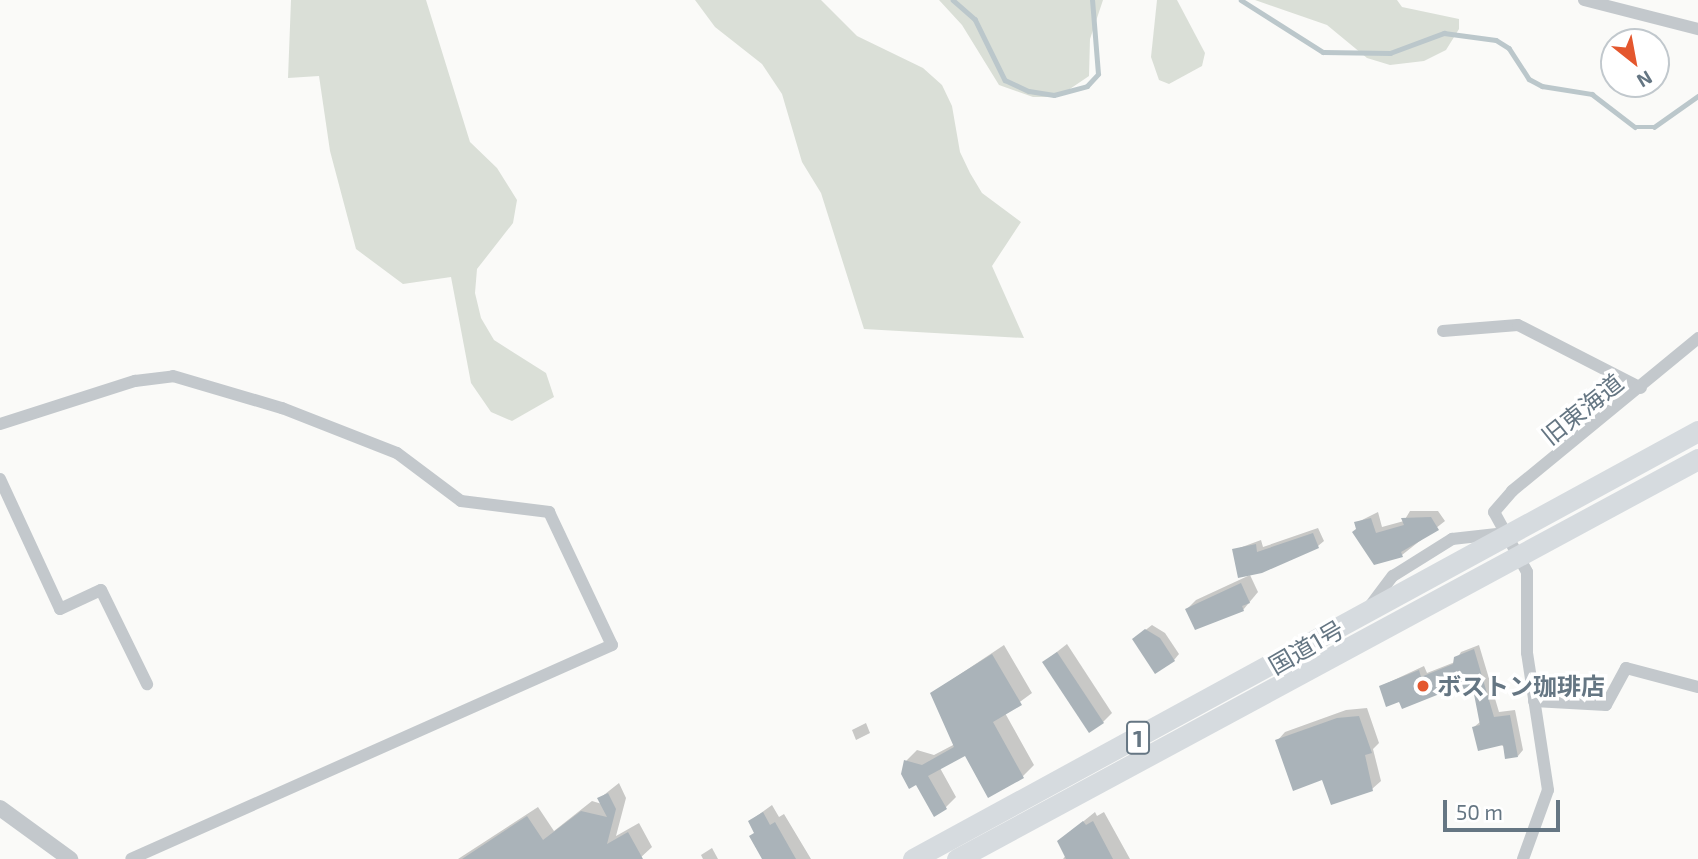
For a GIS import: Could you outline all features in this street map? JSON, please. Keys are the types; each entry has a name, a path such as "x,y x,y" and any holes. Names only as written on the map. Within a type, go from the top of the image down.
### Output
{"highway":[{"name":"国道1号","path":"1053,795 1508,532 1698,431"},
{"name":"国道1号","path":"913,859 986,831 1698,459"},
{"name":"国道1号","path":"957,859 986,831"}],"street":[{"path":"1584,0 1698,29"},
{"path":"1443,331 1518,326 1641,388"},
{"name":"旧東海道","path":"1508,532 1494,512 1512,491 1641,388 1698,338"},
{"path":"0,424 135,381 173,376 282,408 397,453 461,501 549,512 612,645 131,859"},
{"path":"0,479 60,609 101,590 147,684"},
{"path":"1363,614 1393,576 1452,539 1508,532 1527,572 1527,653 1548,790 1523,859"},
{"path":"1534,701 1606,705 1626,668 1698,688"},
{"path":"0,808 70,859"}],"shaded area":[{"path":"291,0 426,0 470,142 497,168 517,200 513,223 477,269 475,293 481,318 494,340 546,373 554,397 512,421 491,412 471,383 451,277 403,284 356,249 330,151 319,76 288,78"},
{"path":"695,0 821,0 857,36 923,68 942,85 952,106 960,152 970,173 982,193 1021,222 992,266 1024,338 864,329 821,193 802,162 782,94 762,64 715,27"},
{"path":"939,0 1103,0 1090,39 1089,76 1058,97 1033,97 999,85 962,25"},
{"path":"1157,0 1177,0 1205,53 1202,66 1169,84 1159,80 1151,57"},
{"path":"1255,0 1397,0 1402,7 1459,19 1459,29 1446,50 1424,61 1390,65 1367,58 1327,25"}],"building":[{"path":"1431,517 1439,530 1401,552 1403,557 1374,565 1352,532 1356,529 1354,522 1371,518 1376,533 1404,525 1401,518"},
{"path":"1313,533 1319,548 1262,573 1238,578 1232,549 1256,544 1257,552"},
{"path":"1241,583 1250,603 1242,606 1244,611 1195,630 1185,609"},
{"path":"1145,629 1160,638 1175,661 1155,674 1132,639"},
{"path":"1474,649 1494,717 1510,715 1518,757 1505,759 1503,745 1478,751 1472,727 1480,725 1473,689 1465,692 1462,685 1402,709 1399,702 1386,707 1379,686 1419,670 1421,677 1453,664 1454,657"},
{"path":"1057,652 1104,723 1089,733 1042,662"},
{"path":"992,654 1022,705 993,722 1024,778 988,798 965,756 928,776 947,809 934,817 916,785 909,789 901,774 904,760 922,765 954,747 930,693"},
{"path":"1359,716 1372,753 1365,755 1373,791 1331,805 1322,780 1293,791 1275,740 1337,718"},
{"path":"608,793 616,809 607,844 628,832 643,859 462,859 527,816 543,840 581,811 607,817 597,798"},
{"path":"763,812 770,825 775,822 796,859 762,859 749,836 754,833 748,821"},
{"path":"1083,821 1086,825 1093,821 1113,859 1066,859 1057,841"}],"waterway":[{"path":"953,0 975,19 1005,80 1029,91 1054,95 1087,86 1098,74 1092,0"},
{"path":"1241,0 1323,52 1390,53 1444,33 1496,40 1509,48 1529,79 1542,86 1592,94 1635,127 1654,127 1698,96"}],"place":[{"name":"ボストン珈琲店","path":"1423,686"}]}
